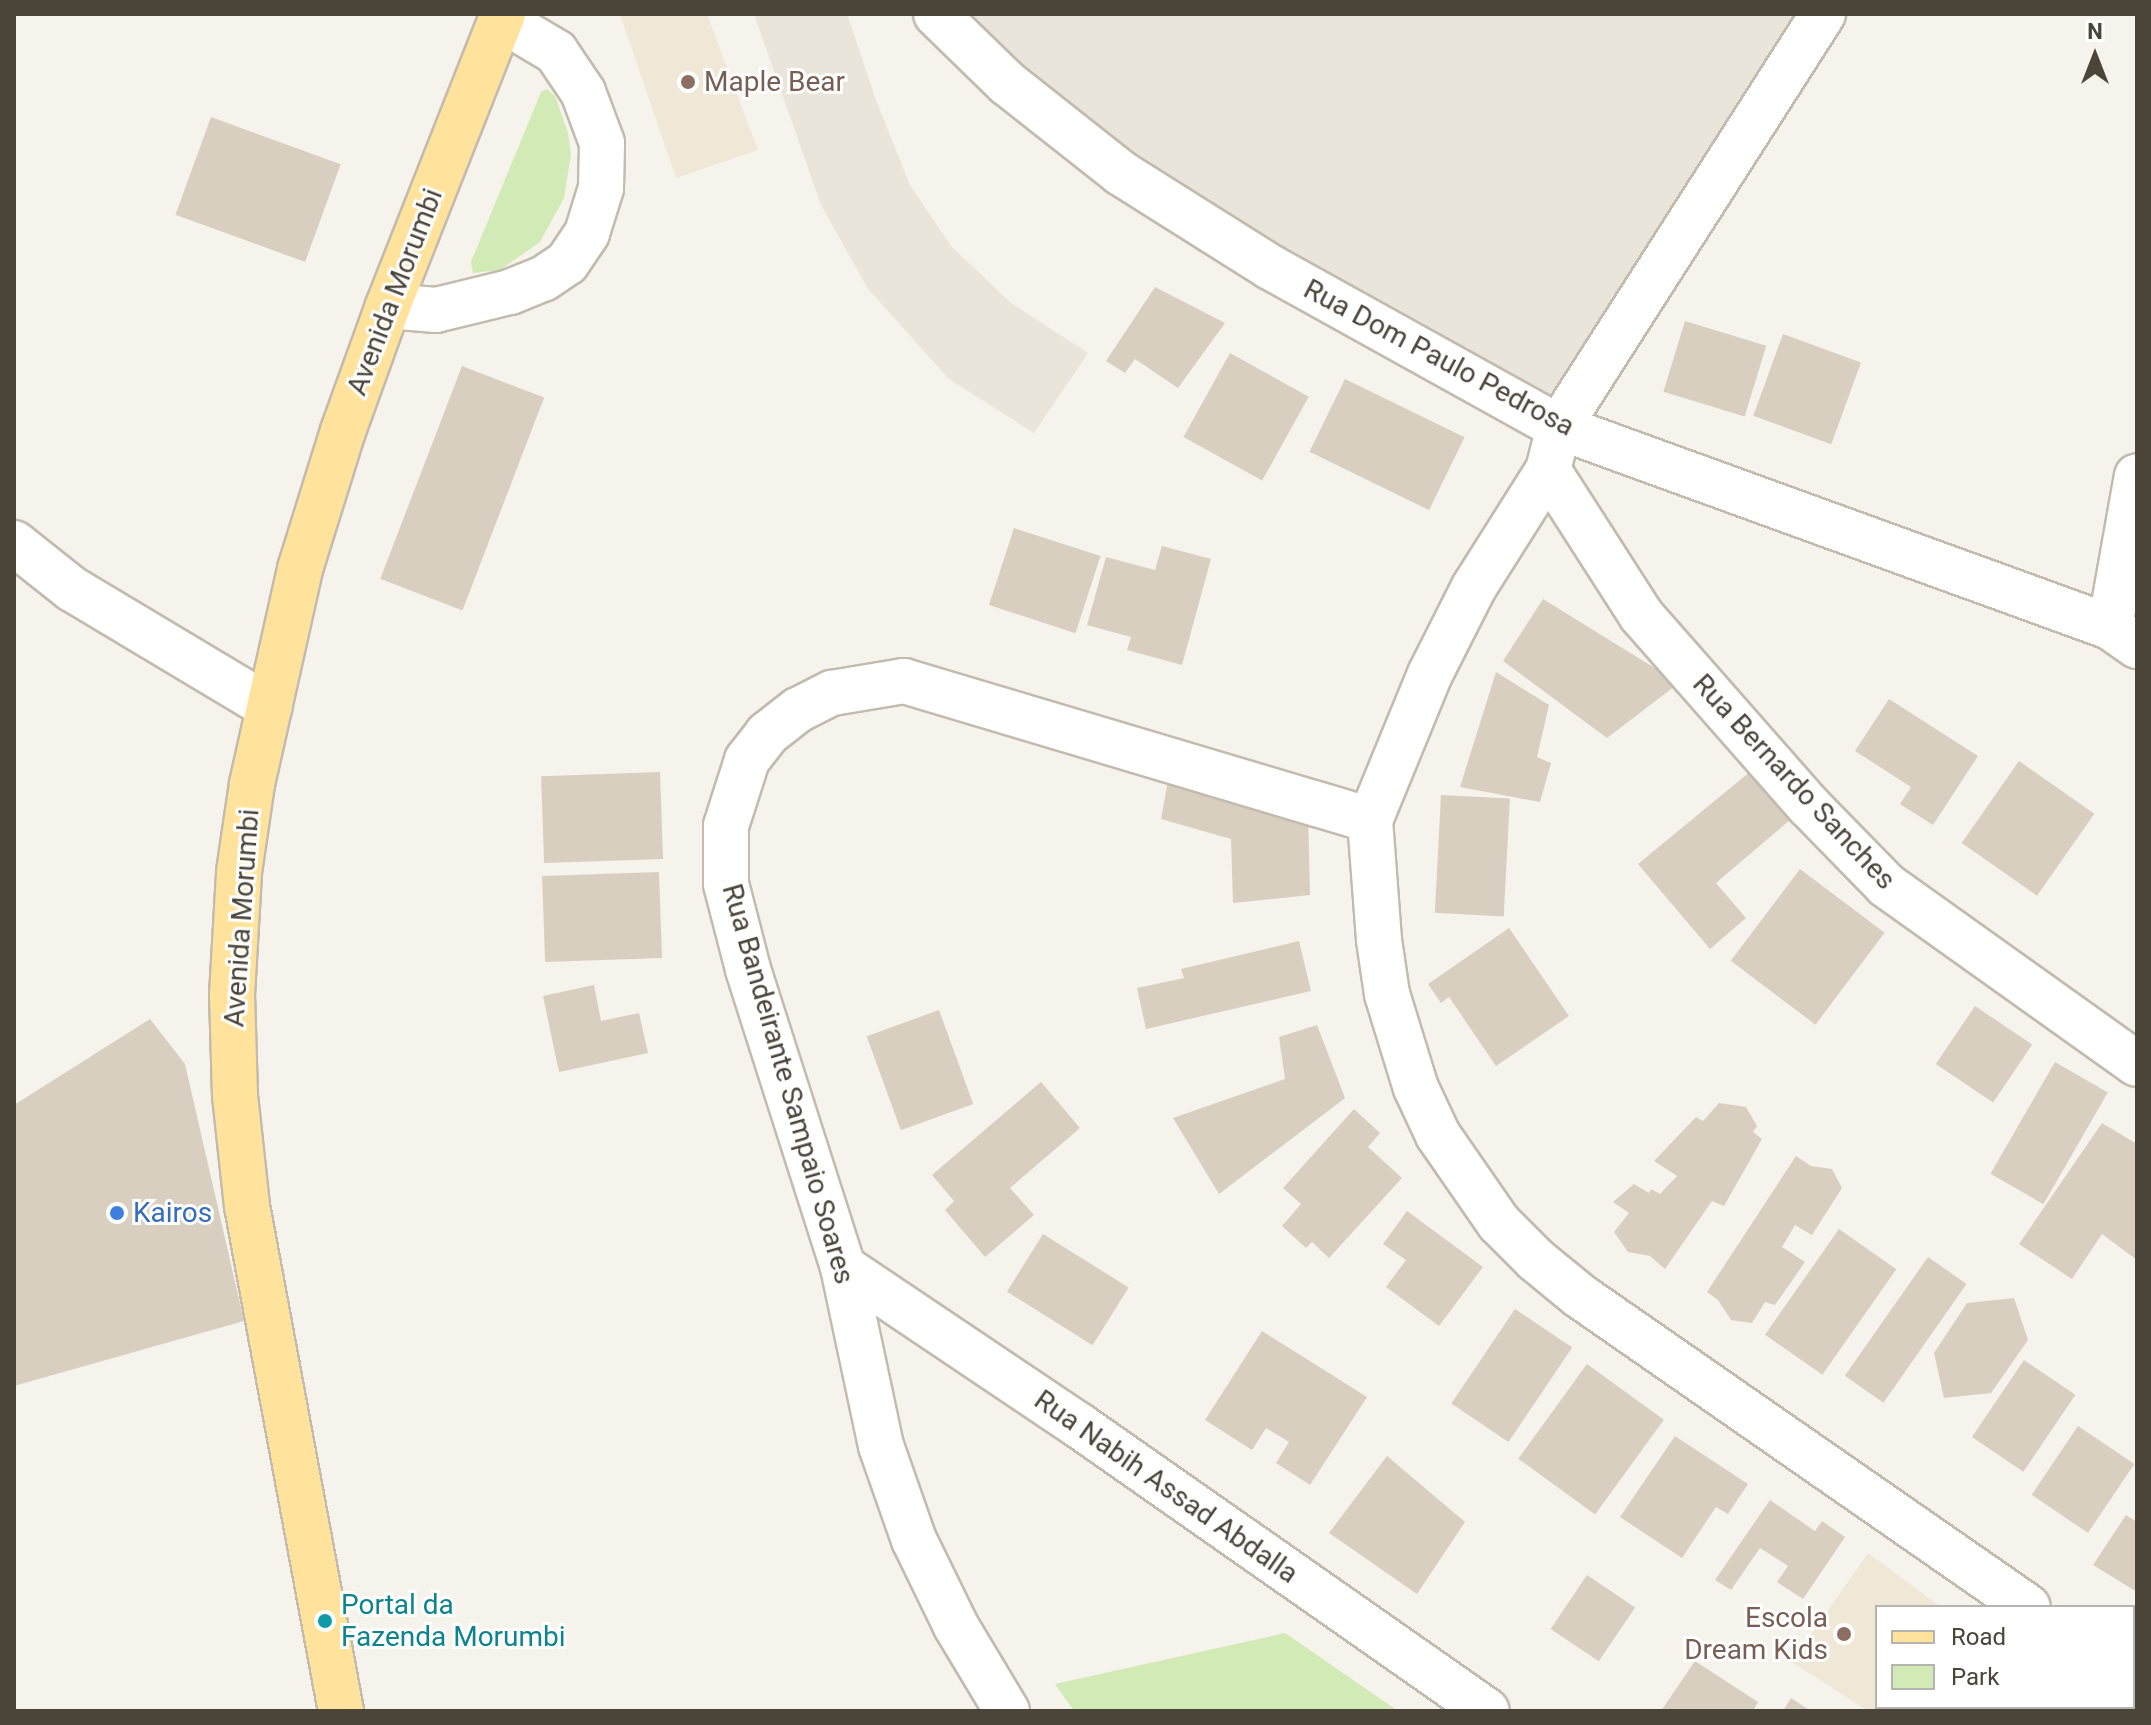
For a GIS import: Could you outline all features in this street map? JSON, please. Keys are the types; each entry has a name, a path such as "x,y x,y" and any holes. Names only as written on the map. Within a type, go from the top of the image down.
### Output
{"main road":[{"name":"Avenida Morumbi","path":"341,1711 247,1206 235,1095 232,995 239,872 252,784 300,569 343,431 388,306 503,17"}],"street":[{"name":"Rua Dom Paulo Pedrosa","path":"936,14 1007,83 1121,173 1270,267 1559,427 2123,636"},
{"path":"1823,14 1559,427 1548,470 1474,587 1430,674 1370,820 1379,940 1400,1042 1438,1135 1499,1223 1536,1260 1580,1296 2025,1605"},
{"path":"388,306 436,310 510,292 543,279 567,263 587,233 601,188 602,143 583,92 556,52 503,17"},
{"name":"Rua Bernardo Sanches","path":"1548,470 1641,615 1809,806 1886,885 2137,1064"},
{"path":"2123,636 2137,476"},
{"path":"14,543 72,589 269,707"},
{"name":"Rua Bandeirante Sampaio Soares","path":"1007,1711 956,1626 914,1540 881,1446 843,1267 748,969 726,884 726,826 747,760 767,734 798,710 832,693 904,681 1370,820"},
{"name":"Rua Nabih Assad Abdalla","path":"843,1267 1077,1424 1487,1711"}],"shaded area":[{"name":"Maple Bear","path":"620,14 707,14 758,150 676,178"},
{"path":"754,14 847,14 876,100 910,185 951,246 1011,303 1088,353 1034,433 949,379 868,289 821,205"},
{"path":"936,14 1821,14 1559,427 1270,267"},
{"name":"Escola Dream Kids","path":"1868,1553 1938,1605 1875,1605 1875,1709 1950,1709 1868,1711 1792,1662"}],"green space":[{"path":"547,89 555,96 568,133 571,154 564,198 540,242 500,270 473,273 471,262 541,92"},
{"path":"1285,1633 1398,1711 1074,1711 1055,1684"}],"building":[{"path":"211,117 341,164 305,262 175,215"},
{"path":"1155,287 1225,323 1178,388 1135,359 1125,373 1106,361"},
{"path":"1685,321 1766,346 1745,417 1663,392"},
{"path":"1783,334 1861,362 1831,444 1753,416"},
{"path":"1230,353 1309,397 1262,481 1183,437"},
{"path":"462,366 544,398 462,610 380,579"},
{"path":"1345,379 1465,437 1429,510 1309,452"},
{"path":"1014,528 1101,556 1076,633 989,605"},
{"path":"1162,546 1211,559 1182,665 1127,650 1131,637 1087,625 1106,557 1155,570"},
{"path":"1543,599 1679,683 1607,738 1503,661"},
{"path":"1496,672 1549,705 1537,757 1551,763 1540,802 1460,787"},
{"path":"1889,699 1978,756 1933,825 1900,804 1911,787 1855,751"},
{"path":"2019,761 2094,814 2037,896 1962,843"},
{"path":"1757,766 1797,814 1716,883 1746,918 1710,949 1638,864"},
{"path":"660,772 663,859 544,863 541,776"},
{"path":"1169,775 1308,812 1310,895 1233,903 1231,839 1161,819"},
{"path":"1441,795 1510,799 1504,916 1435,913"},
{"path":"1800,869 1885,933 1815,1025 1731,961"},
{"path":"659,872 662,958 545,962 542,876"},
{"path":"1509,928 1569,1016 1496,1066 1449,997 1441,1003 1428,984"},
{"path":"1299,941 1311,991 1146,1029 1137,988 1184,978 1181,969"},
{"path":"594,985 601,1021 639,1013 648,1053 559,1072 543,996"},
{"path":"1975,1006 2032,1045 1993,1103 1936,1064"},
{"path":"939,1010 973,1104 901,1130 867,1036"},
{"name":"Kairos","path":"150,1019 185,1064 244,1321 14,1386 14,1105"},
{"path":"1317,1025 1345,1098 1219,1194 1173,1118 1285,1079 1279,1037"},
{"path":"2055,1062 2108,1092 2043,1204 1990,1174"},
{"path":"1041,1082 1080,1128 1010,1188 1034,1215 985,1257 945,1210 954,1201 932,1175"},
{"path":"1719,1103 1746,1107 1757,1126 1753,1132 1762,1139 1724,1206 1712,1201 1665,1269 1650,1256 1628,1252 1614,1232 1629,1213 1613,1202 1634,1184 1649,1193 1651,1189 1660,1194 1677,1176 1654,1161 1696,1117 1703,1121"},
{"path":"1354,1109 1380,1133 1368,1147 1402,1178 1329,1258 1312,1242 1306,1248 1282,1226 1301,1204 1283,1188"},
{"path":"2102,1123 2137,1144 2137,1260 2102,1234 2072,1279 2019,1244"},
{"path":"1796,1156 1811,1166 1832,1169 1842,1188 1812,1235 1795,1225 1782,1247 1805,1262 1775,1305 1765,1302 1752,1323 1731,1320 1718,1300 1707,1292"},
{"path":"1407,1211 1483,1267 1439,1326 1386,1287 1406,1260 1383,1244"},
{"path":"1839,1229 1896,1269 1822,1375 1765,1335"},
{"path":"1043,1234 1129,1288 1093,1345 1007,1292"},
{"path":"1928,1257 1967,1284 1883,1403 1845,1376"},
{"path":"2014,1298 2028,1340 1991,1393 1944,1398 1934,1353 1967,1303"},
{"path":"1515,1309 1572,1348 1508,1442 1451,1404"},
{"path":"1262,1331 1367,1397 1310,1485 1276,1463 1289,1442 1266,1428 1252,1450 1205,1420"},
{"path":"2024,1360 2075,1395 2023,1472 1972,1437"},
{"path":"1587,1364 1664,1420 1595,1514 1518,1459"},
{"path":"2078,1426 2134,1464 2088,1533 2032,1495"},
{"path":"1675,1436 1748,1484 1728,1514 1716,1507 1682,1558 1620,1517"},
{"path":"1387,1456 1465,1522 1417,1594 1329,1533"},
{"path":"1770,1500 1815,1531 1822,1521 1845,1537 1803,1599 1777,1582 1788,1566 1760,1548 1731,1590 1715,1580"},
{"path":"2126,1515 2137,1522 2137,1592 2093,1565"},
{"path":"1587,1575 1635,1607 1599,1661 1551,1629"},
{"path":"1695,1661 1758,1702 1753,1711 1661,1711"},
{"path":"1791,1698 1811,1711 1783,1711"},
{"path":"1966,1709 2061,1709 2061,1711"}],"place":[{"name":"Maple Bear","path":"688,82"},
{"name":"Kairos","path":"117,1213"},
{"name":"Portal da Fazenda Morumbi","path":"325,1621"},
{"name":"Escola Dream Kids","path":"1844,1634"}]}
